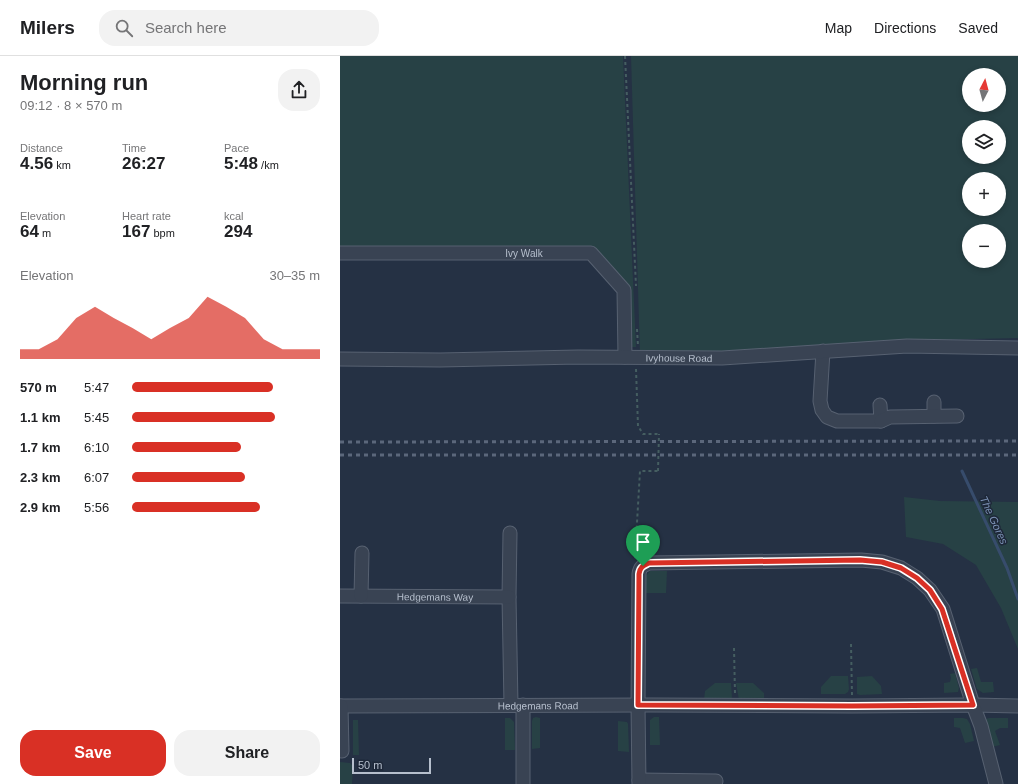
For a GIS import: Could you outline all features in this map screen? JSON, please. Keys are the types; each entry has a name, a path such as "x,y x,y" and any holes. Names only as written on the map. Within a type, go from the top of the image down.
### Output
{"street":[{"name":"Ivy Walk","path":"340,253 591,253 624,290 633,358"},
{"name":"Ivyhouse Road","path":"340,359 440,360 722,358 907,346 1018,348"},
{"path":"823,351 820,401 822,410 827,417 838,421 881,421 890,417 957,416"},
{"path":"934,402 934,416"},
{"path":"880,405 881,421"},
{"path":"510,533 509,597 523,784"},
{"path":"362,553 362,596"},
{"path":"716,781 639,782 639,574 640,569 649,563 860,560 882,562 901,568 917,578 930,590 942,609 981,726 996,784"},
{"name":"Hedgemans Way","path":"340,596 509,597"},
{"path":"340,706 342,751"},
{"name":"Hedgemans Road","path":"340,706 1018,706"}],"path":[{"path":"626,56 636,286"},
{"path":"637,326 633,358 638,426 643,434 659,434 658,471 640,471 635,557 643,566"},
{"path":"851,644 852,706"},
{"path":"734,648 736,706"}],"green space":[{"path":"340,56 623,56 636,347 632,347 630,344 630,290 594,247 340,247"},
{"path":"631,56 1018,56 1018,338 887,341 723,353 640,355"},
{"path":"904,497 940,501 1018,502 1018,649 1001,608 976,565 943,544 906,537"},
{"path":"650,571 667,571 666,593 646,593 646,576"},
{"path":"977,668 981,682 993,682 994,692 983,693 977,689 971,669"},
{"path":"955,673 959,688 958,692 944,693 944,683 950,682 950,674"},
{"path":"831,676 848,676 848,692 845,694 821,694 821,687"},
{"path":"872,676 881,686 882,694 857,694 857,677"},
{"path":"715,683 731,683 732,698 727,701 704,700 705,691"},
{"path":"736,683 753,683 764,693 764,700 739,700"},
{"path":"654,717 659,717 660,745 650,745 650,720"},
{"path":"505,718 510,718 514,722 515,750 505,750"},
{"path":"533,718 540,718 540,748 532,749 532,721"},
{"path":"954,718 967,719 970,724 974,741 965,743 960,728 954,727"},
{"path":"1008,718 1008,728 1000,728 995,731 1000,745 992,747 985,722 986,719"},
{"path":"353,720 358,720 359,755 353,755"},
{"path":"618,721 627,722 628,724 629,752 618,751"},
{"path":"340,762 350,763 353,766 352,784 340,784"}],"waterway":[{"name":"The Gores","path":"962,471 1007,568 1018,599"}],"railway":[{"path":"340,442 1018,441"},
{"path":"340,455 1018,455"}],"route":[{"path":"860,560 882,562 901,568 917,578 930,590 942,609 973,705 638,705 639,574 640,569 643,566 649,563 860,560"}]}
